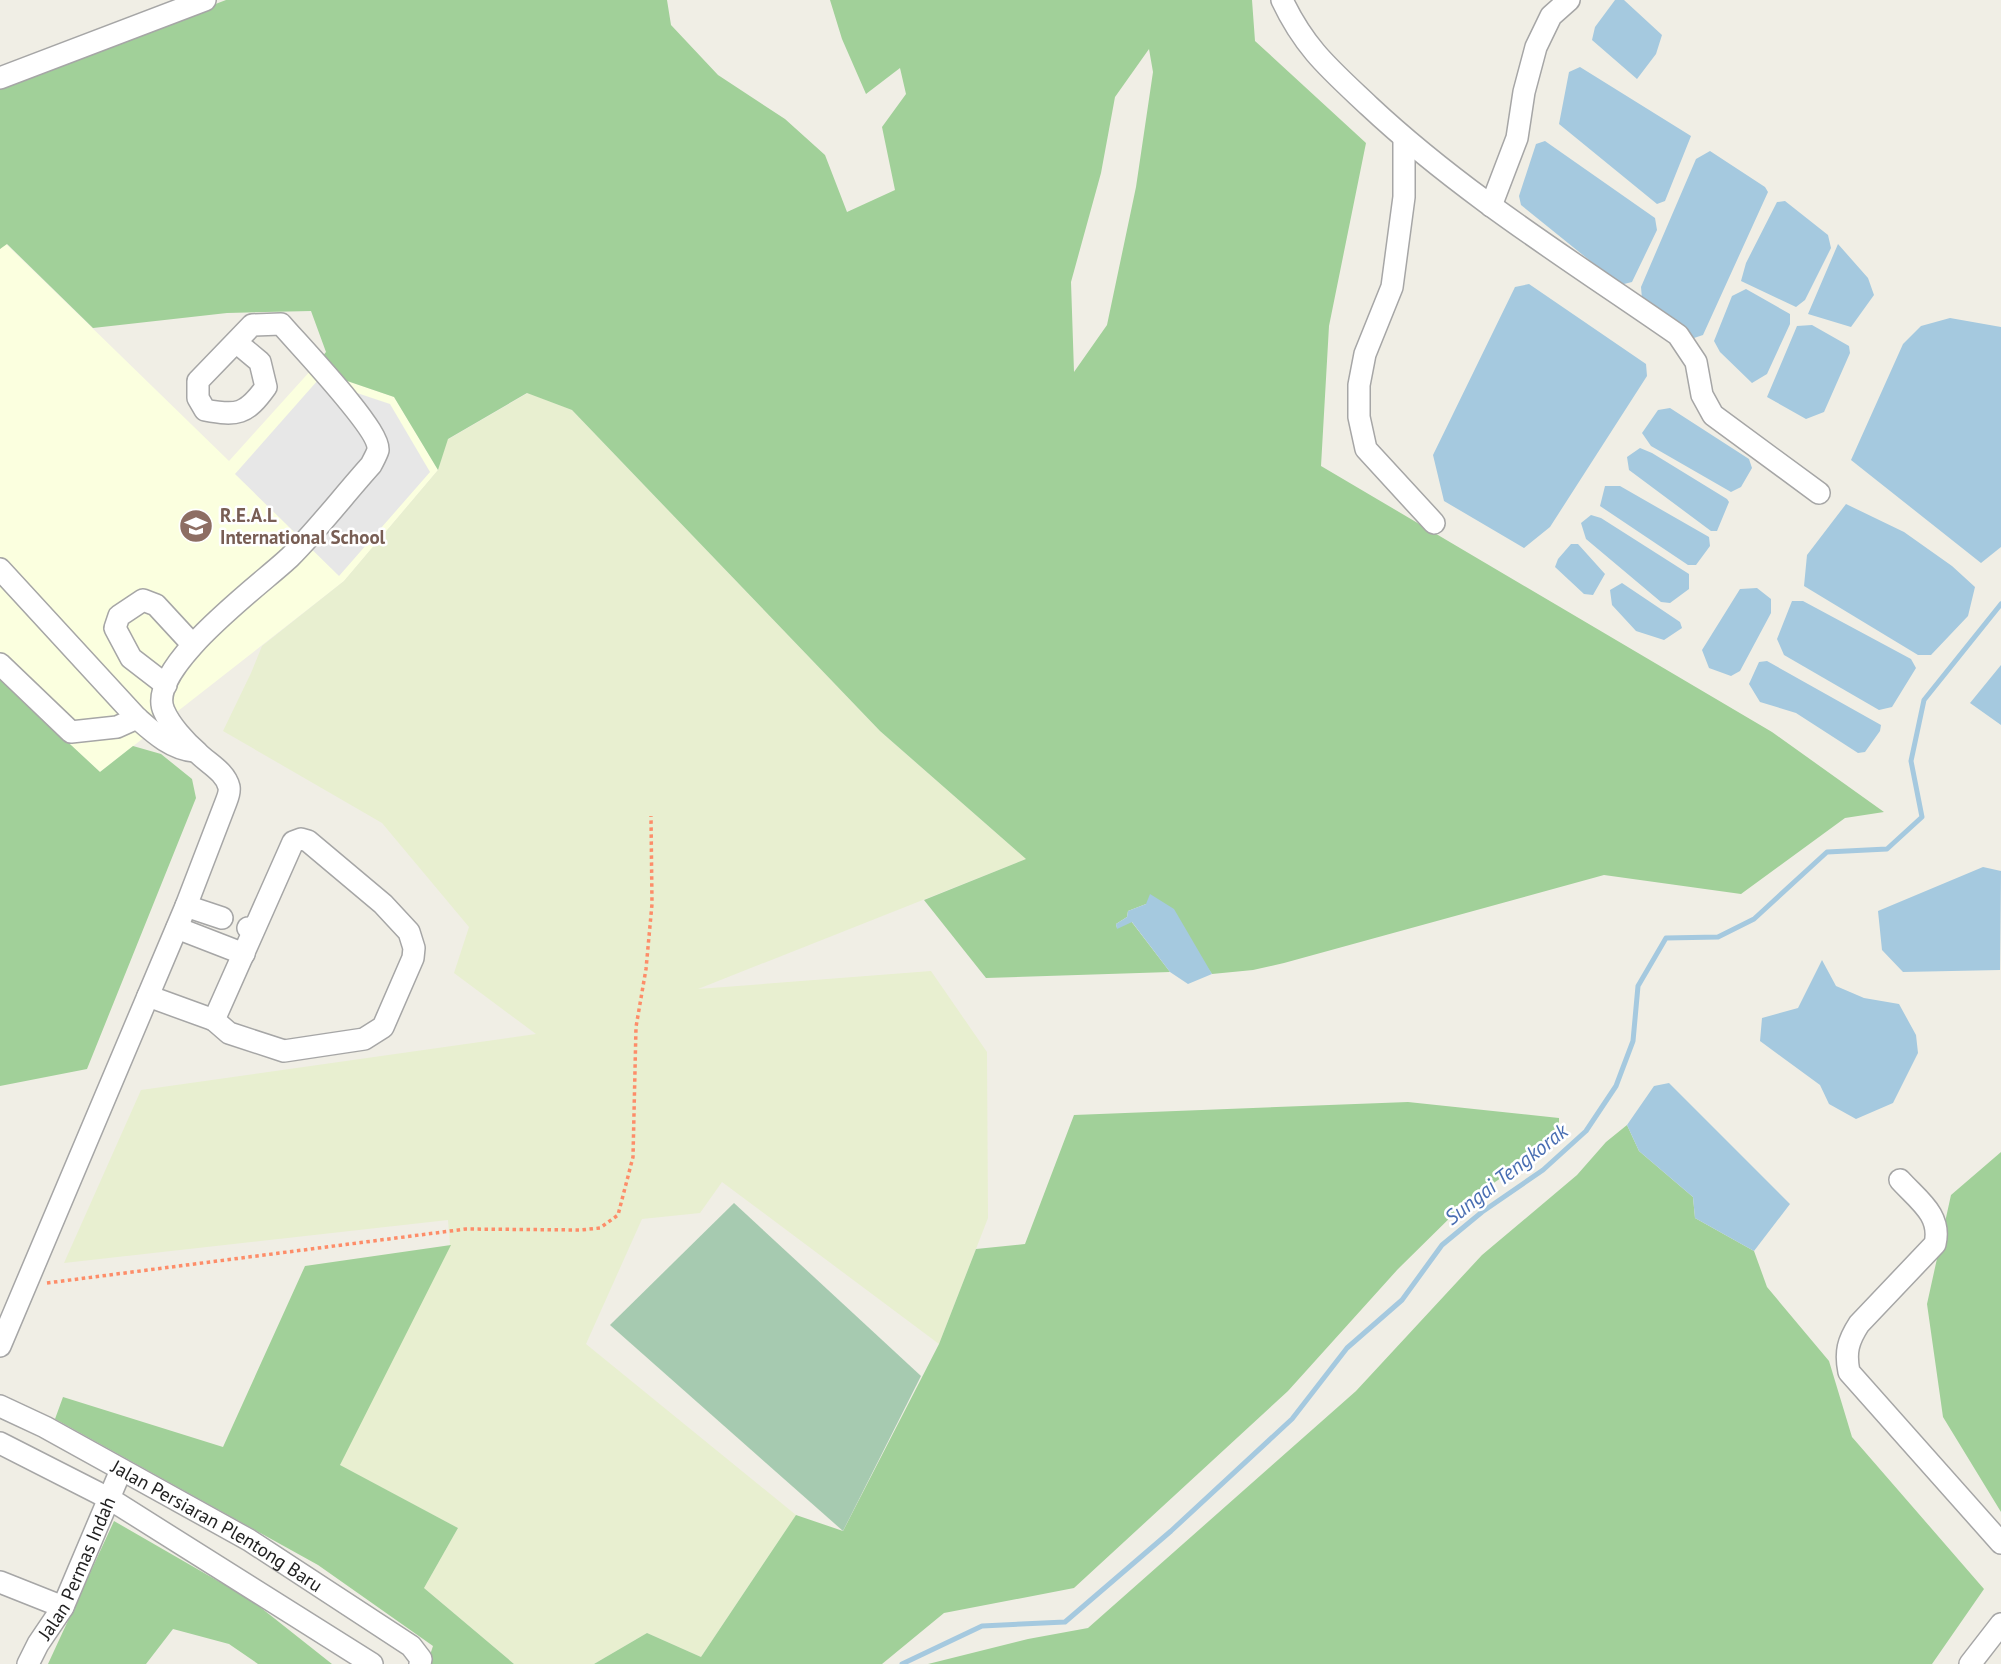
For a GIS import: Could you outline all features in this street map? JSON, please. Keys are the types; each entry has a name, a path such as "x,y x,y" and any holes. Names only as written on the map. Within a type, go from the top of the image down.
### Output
{"street":[{"path":"0,78 205,0"},
{"path":"1282,0 1304,41 1322,62 1404,139 1491,206 1678,335 1696,362 1702,395 1713,415 1819,492"},
{"path":"1491,206 1517,138 1524,92 1536,47 1551,16 1569,0"},
{"path":"1404,139 1404,197 1392,287 1365,354 1359,385 1359,417 1366,449 1434,523"},
{"path":"0,1346 177,928 222,815 229,789 217,768 196,752 162,706 171,670 192,644 291,555 371,465 378,450 375,435 281,324 252,325 236,342"},
{"path":"0,569 144,724 178,748 196,752"},
{"path":"166,685 131,658 115,628 119,616 142,600 156,605 192,644"},
{"path":"0,664 71,732 144,724"},
{"path":"148,996 214,1020 229,1033 284,1051 364,1039 383,1027 413,958 414,948 409,932 383,904 308,841 301,839 293,842 251,929 244,954 214,1020"},
{"path":"186,906 222,918"},
{"path":"177,928 244,954"},
{"path":"1900,1180 1932,1214 1938,1229 1935,1244 1859,1324 1849,1339 1846,1355 1849,1372 2001,1543"},
{"name":"Jalan Persiaran Plentong Baru","path":"0,1406 45,1427 249,1540 411,1646 421,1659 420,1664"},
{"name":"Jalan Persiaran Plentong Baru","path":"0,1443 110,1499 372,1664"},
{"name":"Jalan Permas Indah","path":"28,1664 38,1644 64,1607 121,1470"},
{"path":"0,1581 64,1607"},
{"path":"1970,1664 2001,1624"}],"path":[{"path":"26,1285 466,1229 581,1230 600,1228 611,1223 622,1206 634,1157 636,1027 646,969 652,904 651,816"}],"shaded area":[{"name":"R.E.A.L International School","path":"6,244 229,461 312,369 394,397 438,470 344,581 100,772 0,679 0,249"},
{"path":"318,380 390,404 430,472 339,576 235,474"},
{"path":"528,393 572,410 880,731 1026,859 698,989 931,971 987,1052 988,1218 939,1344 722,1182 700,1213 642,1219 586,1344 796,1515 701,1657 647,1633 594,1664 514,1664 424,1588 458,1528 339,1465 450,1245 448,1220 64,1263 141,1090 536,1034 454,973 469,927 382,823 223,731 262,646 344,581 438,470 447,440"},
{"path":"734,1203 921,1376 843,1531 610,1325"}],"green space":[{"path":"226,0 667,0 671,25 718,75 785,119 825,155 847,212 895,190 882,127 906,94 900,68 866,94 842,39 830,0 1252,0 1255,41 1366,143 1329,326 1321,466 1772,732 1884,812 1845,818 1741,894 1604,875 1284,963 1253,970 1212,974 1202,960 1146,904 1128,911 1127,917 1116,924 1117,928 1131,921 1170,972 986,978 924,900 1026,859 880,731 572,410 527,393 448,439 438,470 394,397 312,369 326,352 311,311 227,313 93,328 7,244 0,249 0,86","holes":["1149,49 1153,72 1136,187 1107,325 1074,372 1071,282 1101,173 1115,97"]},
{"path":"0,679 100,772 133,746 161,754 192,779 196,798 87,1069 0,1086"},
{"path":"1408,1102 1559,1118 1559,1138 1466,1202 1398,1269 1288,1391 1074,1588 944,1613 882,1664 594,1664 647,1633 701,1657 796,1515 843,1531 939,1344 976,1249 1025,1244 1074,1115"},
{"path":"1627,1125 1639,1151 1693,1197 1695,1218 1754,1251 1767,1287 1829,1361 1852,1437 1984,1589 1932,1664 928,1664 1028,1639 1088,1628 1356,1391 1482,1255 1577,1175 1606,1142"},
{"path":"2001,1152 2001,1512 1943,1417 1927,1304 1951,1195"},
{"path":"451,1245 340,1465 458,1528 424,1588 514,1664 427,1664 433,1646 318,1565 55,1419 63,1397 223,1447 305,1266"},
{"path":"114,1521 251,1600 332,1664 258,1664 229,1644 173,1629 146,1664 48,1664"}],"water":[{"path":"1615,0 1624,0 1662,35 1656,54 1637,79 1592,40 1595,27"},
{"path":"1580,67 1691,136 1665,201 1657,204 1559,124 1569,72"},
{"path":"1545,141 1655,218 1657,230 1632,282 1620,285 1521,205 1519,196 1536,144"},
{"path":"1710,151 1765,187 1768,192 1703,335 1694,338 1642,299 1641,287 1696,159"},
{"path":"1785,201 1828,235 1831,248 1805,300 1796,307 1741,281 1746,263 1777,202"},
{"path":"1838,244 1868,278 1874,295 1851,327 1808,314"},
{"path":"1529,284 1646,364 1647,376 1550,527 1524,548 1444,501 1433,455 1515,287"},
{"path":"1746,289 1790,314 1790,324 1767,374 1752,383 1720,352 1714,341 1732,296"},
{"path":"1950,318 2001,327 2001,547 1981,563 1851,460 1903,344 1921,326"},
{"path":"1812,325 1849,346 1850,353 1824,412 1806,419 1767,397 1797,326"},
{"path":"1670,408 1749,459 1752,468 1741,487 1731,492 1651,446 1642,433 1658,410"},
{"path":"1640,448 1727,499 1729,502 1717,531 1711,531 1629,470 1627,457"},
{"path":"1605,486 1620,486 1709,537 1710,546 1696,565 1688,565 1600,506"},
{"path":"1846,504 1904,532 1952,566 1975,587 1968,616 1931,655 1918,655 1804,586 1807,555"},
{"path":"1591,515 1601,518 1689,574 1689,589 1670,603 1661,602 1586,539 1581,523"},
{"path":"1571,544 1578,544 1605,574 1593,595 1584,594 1555,567 1558,559"},
{"path":"1622,583 1680,622 1682,628 1664,640 1636,631 1612,605 1610,590"},
{"path":"1757,588 1771,599 1771,613 1740,671 1731,676 1709,668 1702,650 1740,589"},
{"path":"1792,601 1803,601 1911,659 1916,668 1892,707 1879,710 1784,655 1777,639"},
{"path":"1767,661 1881,725 1880,731 1865,752 1858,753 1796,713 1760,702 1749,684 1759,662"},
{"path":"2001,665 2001,725 1970,703"},
{"path":"1983,867 2001,871 2000,970 1903,972 1882,950 1878,911"},
{"path":"1150,894 1174,909 1212,974 1188,984 1170,972 1132,922 1117,929 1116,924 1127,917 1128,911 1146,904"},
{"path":"1822,960 1836,986 1864,998 1899,1004 1916,1035 1918,1053 1893,1103 1856,1119 1829,1104 1820,1085 1760,1041 1762,1018 1798,1008"},
{"path":"1669,1083 1790,1204 1754,1251 1695,1218 1693,1197 1639,1151 1627,1125 1654,1086"}],"waterway":[{"name":"Sungai Tengkorak","path":"902,1664 982,1626 1065,1622 1171,1531 1292,1419 1347,1348 1402,1300 1442,1245 1482,1212 1543,1170 1586,1131 1616,1086 1633,1041 1638,986 1666,938 1718,937 1754,919 1827,852 1887,849 1922,817 1911,761 1924,700 2001,604"}],"place":[{"name":"R.E.A.L International School","path":"196,526"}]}
